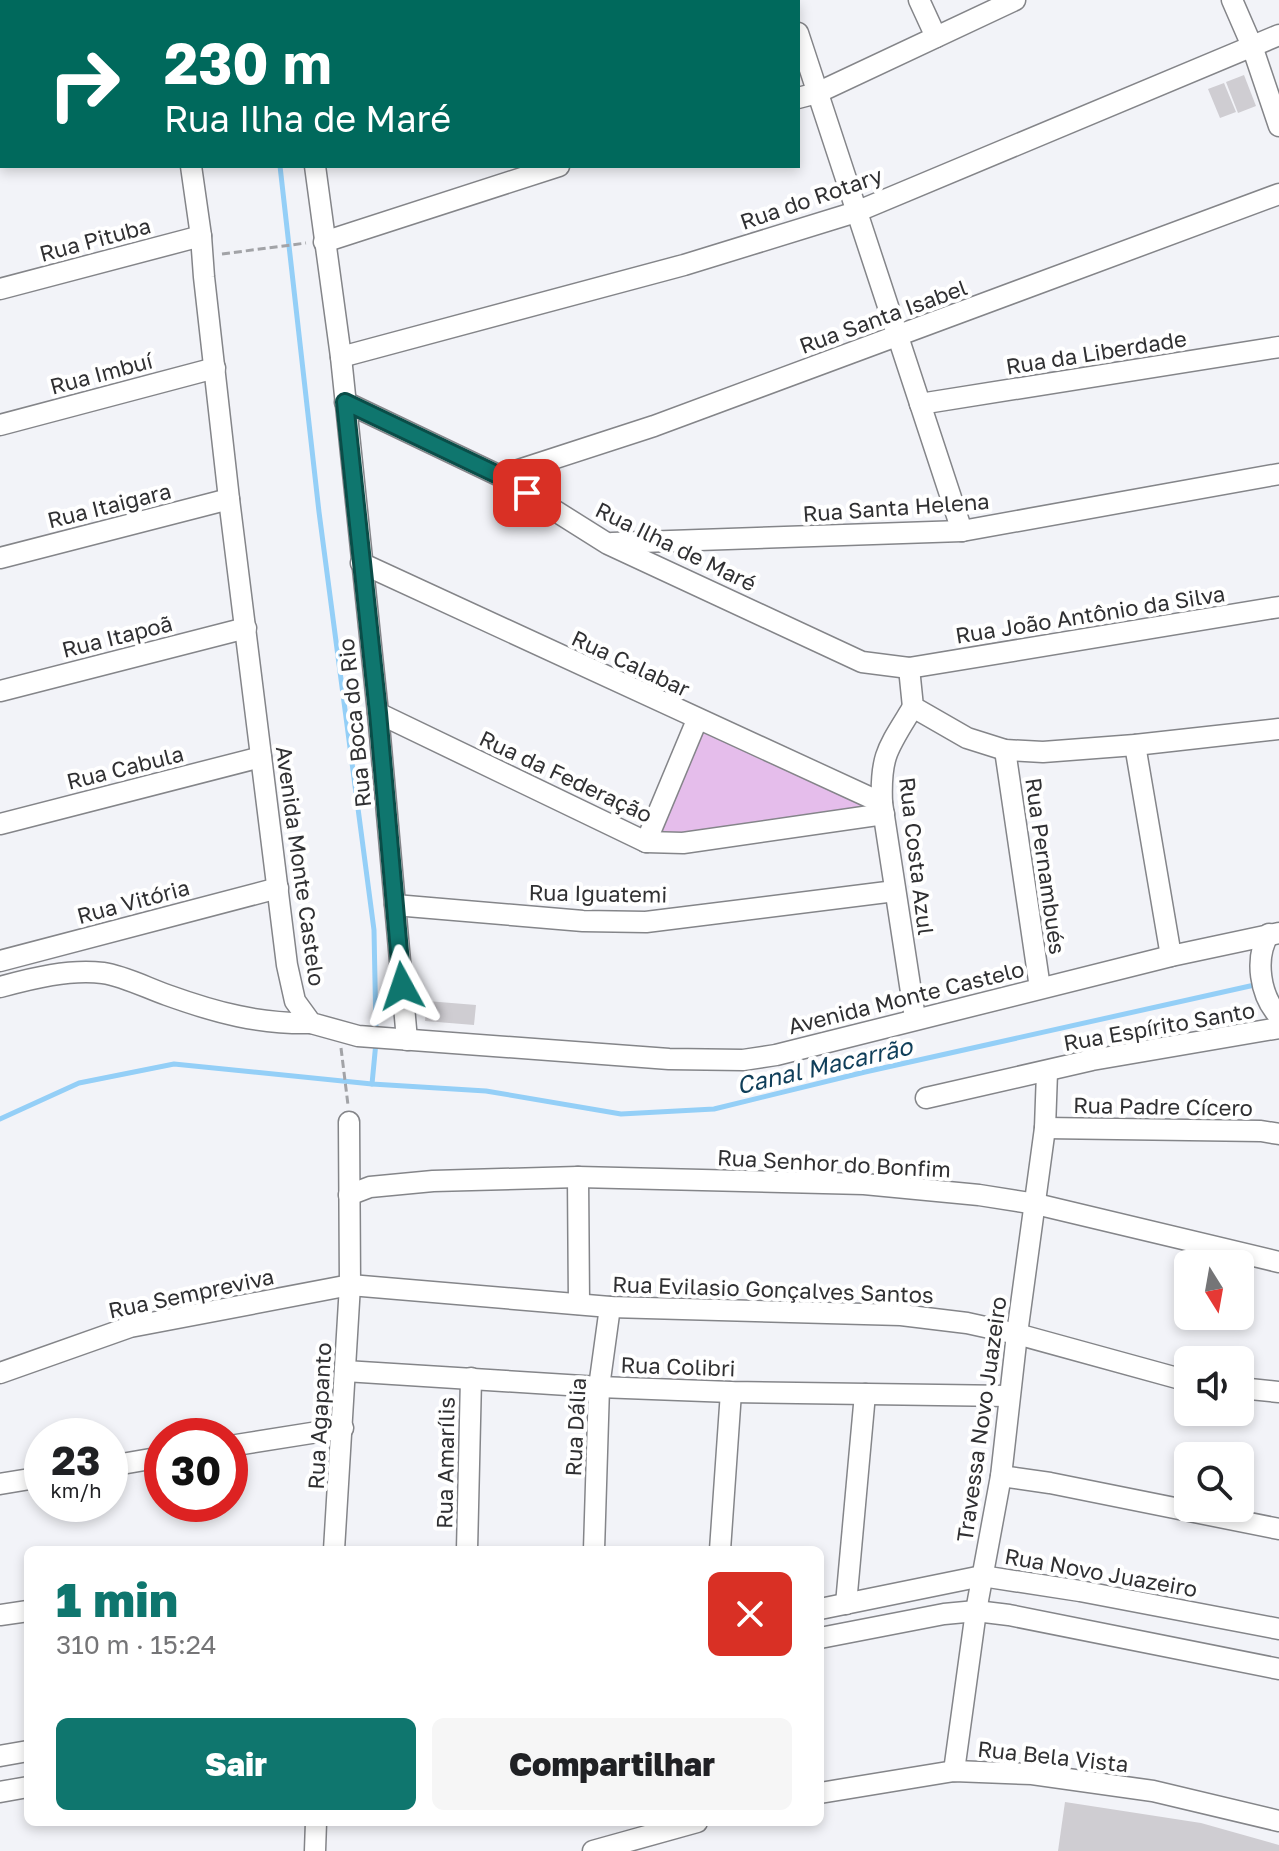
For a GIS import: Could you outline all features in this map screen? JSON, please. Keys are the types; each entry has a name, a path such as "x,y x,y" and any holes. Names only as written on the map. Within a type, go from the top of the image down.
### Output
{"street":[{"path":"919,0 936,37"},
{"path":"807,95 1015,0"},
{"path":"1232,0 1252,46 1279,126"},
{"name":"Rua do Rotary","path":"341,357 684,265 856,212 1279,35"},
{"path":"800,47 807,95 856,212 962,531"},
{"name":"Avenida Monte Castelo","path":"191,168 287,965 295,1001 311,1023 363,1037 669,1059 743,1060 776,1055 915,1018 1274,933"},
{"name":"Rua Boca do Rio","path":"315,168 341,357 378,713 395,905 397,1039"},
{"path":"324,242 553,168"},
{"name":"Rua Santa Isabel","path":"500,476 654,426 1279,194"},
{"name":"Rua Pituba","path":"0,289 201,236"},
{"name":"Rua da Liberdade","path":"920,404 1279,347"},
{"name":"Rua Imbuí","path":"0,425 215,368"},
{"name":"Rua Ilha de Maré","path":"345,402 500,476 608,544 862,662 909,668"},
{"name":"Rua Santa Helena","path":"608,544 962,531 1279,474"},
{"name":"Rua Itaigara","path":"0,558 229,499"},
{"name":"Rua Calabar","path":"361,563 883,808"},
{"name":"Rua João Antônio da Silva","path":"909,668 1279,607"},
{"name":"Rua Itapoã","path":"0,691 246,628"},
{"path":"909,668 913,707 967,738 1005,750 1043,752 1135,745 1279,729"},
{"name":"Rua Costa Azul","path":"913,707 884,756 881,776 883,808 915,1018"},
{"name":"Rua da Federação","path":"378,713 646,842 683,843 883,808"},
{"path":"646,842 697,720"},
{"path":"1135,745 1171,956"},
{"name":"Rua Pernambués","path":"1005,750 1040,988"},
{"name":"Rua Cabula","path":"0,824 261,757"},
{"name":"Rua Vitória","path":"0,961 278,888"},
{"name":"Rua Iguatemi","path":"395,905 583,921 646,922 895,891"},
{"path":"1273,1008 1261,965 1262,945 1274,933"},
{"path":"1227,943 1250,949 1261,965"},
{"path":"0,987 57,974 107,973 224,1014 266,1023 311,1023"},
{"name":"Rua Espírito Santo","path":"1047,1072 1092,1060 1279,1028"},
{"name":"Rua Padre Cícero","path":"926,1098 1047,1072"},
{"name":"Travessa Novo Juazeiro","path":"954,1771 976,1611 1001,1476 1045,1128 1047,1072"},
{"name":"Rua Agapanto","path":"334,1546 350,1285 348,1113"},
{"name":"Rua Padre Cícero","path":"1045,1128 1261,1131 1279,1134"},
{"path":"578,1177 579,1304"},
{"name":"Rua Senhor do Bonfim","path":"349,1195 363,1188 433,1181 578,1177 864,1184 1036,1204 1279,1262"},
{"name":"Rua Evilasio Gonçalves Santos","path":"350,1285 610,1307 901,1315 967,1323 1017,1334 1174,1377"},
{"name":"Rua Sempreviva","path":"0,1373 130,1327 350,1285"},
{"name":"Rua Dália","path":"594,1546 599,1387 610,1307"},
{"name":"Rua Colibri","path":"345,1371 731,1392 1009,1396"},
{"name":"Rua Amarílis","path":"467,1546 471,1378"},
{"path":"1254,1389 1279,1392"},
{"path":"720,1546 731,1392"},
{"path":"846,1604 865,1394"},
{"path":"248,1443 343,1428"},
{"path":"1001,1476 1279,1529"},
{"path":"0,1484 24,1480"},
{"name":"Rua Novo Juazeiro","path":"824,1608 982,1576 1080,1591 1279,1629"},
{"path":"824,1637 944,1614 976,1611 1279,1669"},
{"path":"0,1615 24,1612"},
{"path":"0,1756 24,1752"},
{"name":"Rua Bela Vista","path":"824,1792 954,1771 1032,1774 1153,1791 1279,1821"},
{"path":"0,1792 24,1788"},
{"path":"315,1851 316,1826"},
{"path":"593,1851 643,1829 666,1826"}],"path":[{"path":"203,257 298,244"},
{"path":"343,1069 348,1113"}],"shaded area":[{"path":"700,728 877,808 653,839"}],"building":[{"path":"1244,75 1256,106 1238,113 1226,82"},
{"path":"1224,83 1236,112 1220,118 1208,89"},
{"path":"427,1001 476,1005 474,1025 425,1021"},
{"path":"1065,1802 1201,1823 1279,1845 1279,1851 1058,1851"}],"waterway":[{"path":"280,168 319,512 374,930 376,1032"},
{"name":"Canal Macarrão","path":"0,1119 79,1083 174,1064 372,1084 486,1091 621,1114 714,1109 1259,984"},
{"path":"372,1084 376,1042"}],"route":[{"path":"402,986 378,713 345,402 500,476 527,493"}]}
